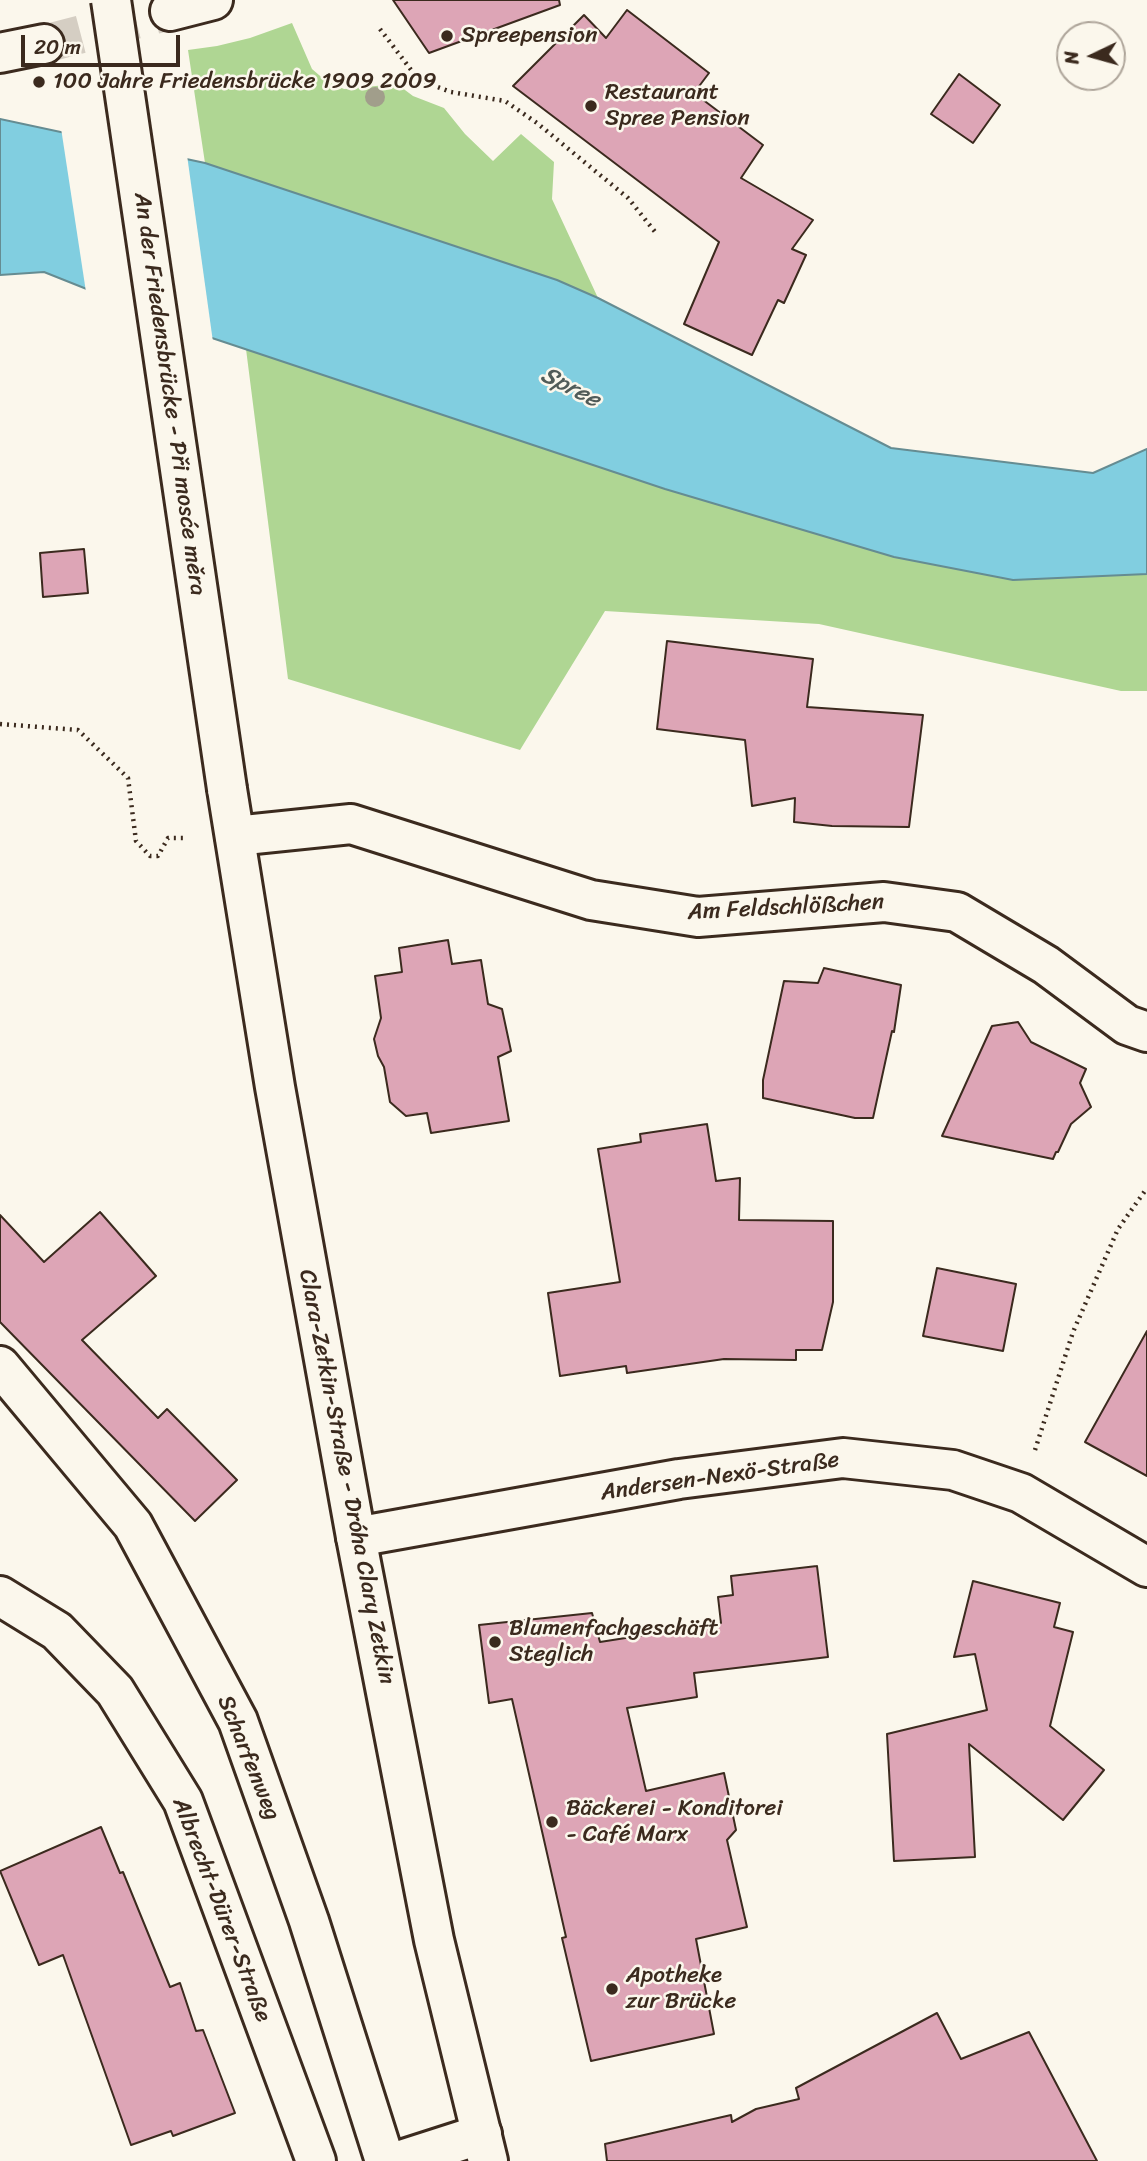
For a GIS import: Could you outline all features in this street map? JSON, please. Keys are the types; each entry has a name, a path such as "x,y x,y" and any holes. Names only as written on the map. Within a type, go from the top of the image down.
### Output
{"street":[{"name":"An der Friedensbrücke - Při mosće měra","path":"111,0 227,789"},
{"path":"170,11 213,0"},
{"path":"0,53 44,44"},
{"name":"Clara-Zetkin-Straße - Dróha Clary Zetkin","path":"227,789 275,1087 356,1537 435,1940 485,2148"},
{"name":"Am Feldschlößchen","path":"235,836 351,824 591,900 698,917 884,901 957,912 1046,965 1127,1025 1147,1032"},
{"name":"Scharfenweg","path":"0,1366 134,1525 238,1721 309,1922 385,2161"},
{"name":"Andersen-Nexö-Straße","path":"356,1537 679,1479 843,1458 953,1471 1021,1493 1147,1567"},
{"name":"Albrecht-Dürer-Straße","path":"0,1595 57,1631 115,1691 183,1801 316,2161"},
{"path":"398,2161 485,2148"}],"path":[{"path":"380,29 415,75 426,83 451,92 505,101 537,123 628,198 656,233"},
{"path":"0,724 78,730 128,778 136,841 150,856 159,856 163,848"},
{"path":"1021,1493 1073,1332 1118,1229 1147,1188"}],"green space":[{"path":"292,23 312,69 326,81 344,89 397,84 413,96 444,108 465,134 493,161 521,134 554,162 552,199 598,298 557,280 205,163 188,50 250,38"},
{"path":"246,349 665,489 894,557 1013,580 1147,574 1147,691 1121,691 819,624 605,611 520,750 288,679"}],"water":[{"name":"Spree","path":"0,119 205,163 557,280 598,298 891,448 1093,473 1147,449 1147,574 1013,580 894,557 665,489 197,333 44,272 0,275"}],"pier":[{"path":"61,128 187,155 213,342 86,292"}],"building":[{"name":"Spreepension","path":"393,0 559,0 560,5 429,53"},
{"path":"627,10 709,73 694,93 763,145 741,178 813,220 792,249 806,255 784,303 778,300 752,355 684,324 719,242 513,86 584,15 606,38"},
{"path":"959,74 1000,105 973,143 931,114"},
{"path":"84,549 88,593 43,597 40,553"},
{"path":"667,641 813,659 807,707 923,715 909,827 832,826 794,822 795,798 752,806 745,740 657,729"},
{"path":"448,940 452,964 481,960 488,1004 502,1009 511,1051 498,1057 509,1121 431,1133 427,1113 406,1116 390,1102 384,1067 374,1039 381,1018 375,976 402,972 399,948"},
{"path":"824,968 901,985 894,1032 892,1031 873,1118 855,1118 763,1098 763,1080 784,981 818,983"},
{"path":"1018,1022 1031,1042 1086,1069 1080,1083 1091,1107 1071,1124 1053,1159 942,1136 992,1026"},
{"path":"707,1124 716,1181 740,1178 739,1220 833,1221 833,1302 822,1350 796,1350 796,1360 724,1359 627,1373 626,1366 560,1376 548,1293 620,1282 598,1149 641,1142 640,1134"},
{"path":"100,1212 156,1276 82,1340 158,1418 167,1409 237,1480 195,1521 0,1322 0,1215 44,1262"},
{"path":"937,1268 1016,1284 1003,1351 923,1336"},
{"path":"1147,1331 1147,1476 1085,1442"},
{"path":"817,1566 828,1657 694,1673 697,1697 627,1708 646,1791 724,1773 736,1830 727,1840 747,1927 696,1939 714,2034 591,2061 562,1938 566,1937 512,1699 489,1703 479,1625 592,1613 600,1642 721,1623 718,1597 733,1595 731,1576"},
{"path":"973,1581 1060,1603 1054,1627 1073,1632 1050,1726 1104,1770 1063,1820 969,1744 975,1857 894,1861 887,1734 987,1710 975,1654 954,1657"},
{"path":"101,1827 120,1873 123,1872 170,1987 180,1983 196,2031 203,2030 235,2113 173,2136 171,2131 131,2145 63,1955 39,1965 0,1871"},
{"path":"937,2013 961,2059 1029,2032 1097,2161 607,2161 605,2144 731,2115 732,2122 756,2109 799,2099 796,2088"}],"tunnel":[{"path":"44,44 170,11"}],"place":[{"name":"Spreepension","path":"447,36"},
{"name":"100 Jahre Friedensbrücke 1909 2009","path":"39,82"},
{"name":"Restaurant Spree Pension","path":"591,106"},
{"name":"Blumenfachgeschäft Steglich","path":"495,1642"},
{"name":"Bäckerei - Konditorei - Café Marx","path":"552,1822"},
{"name":"Apotheke zur Brücke","path":"612,1989"}]}
